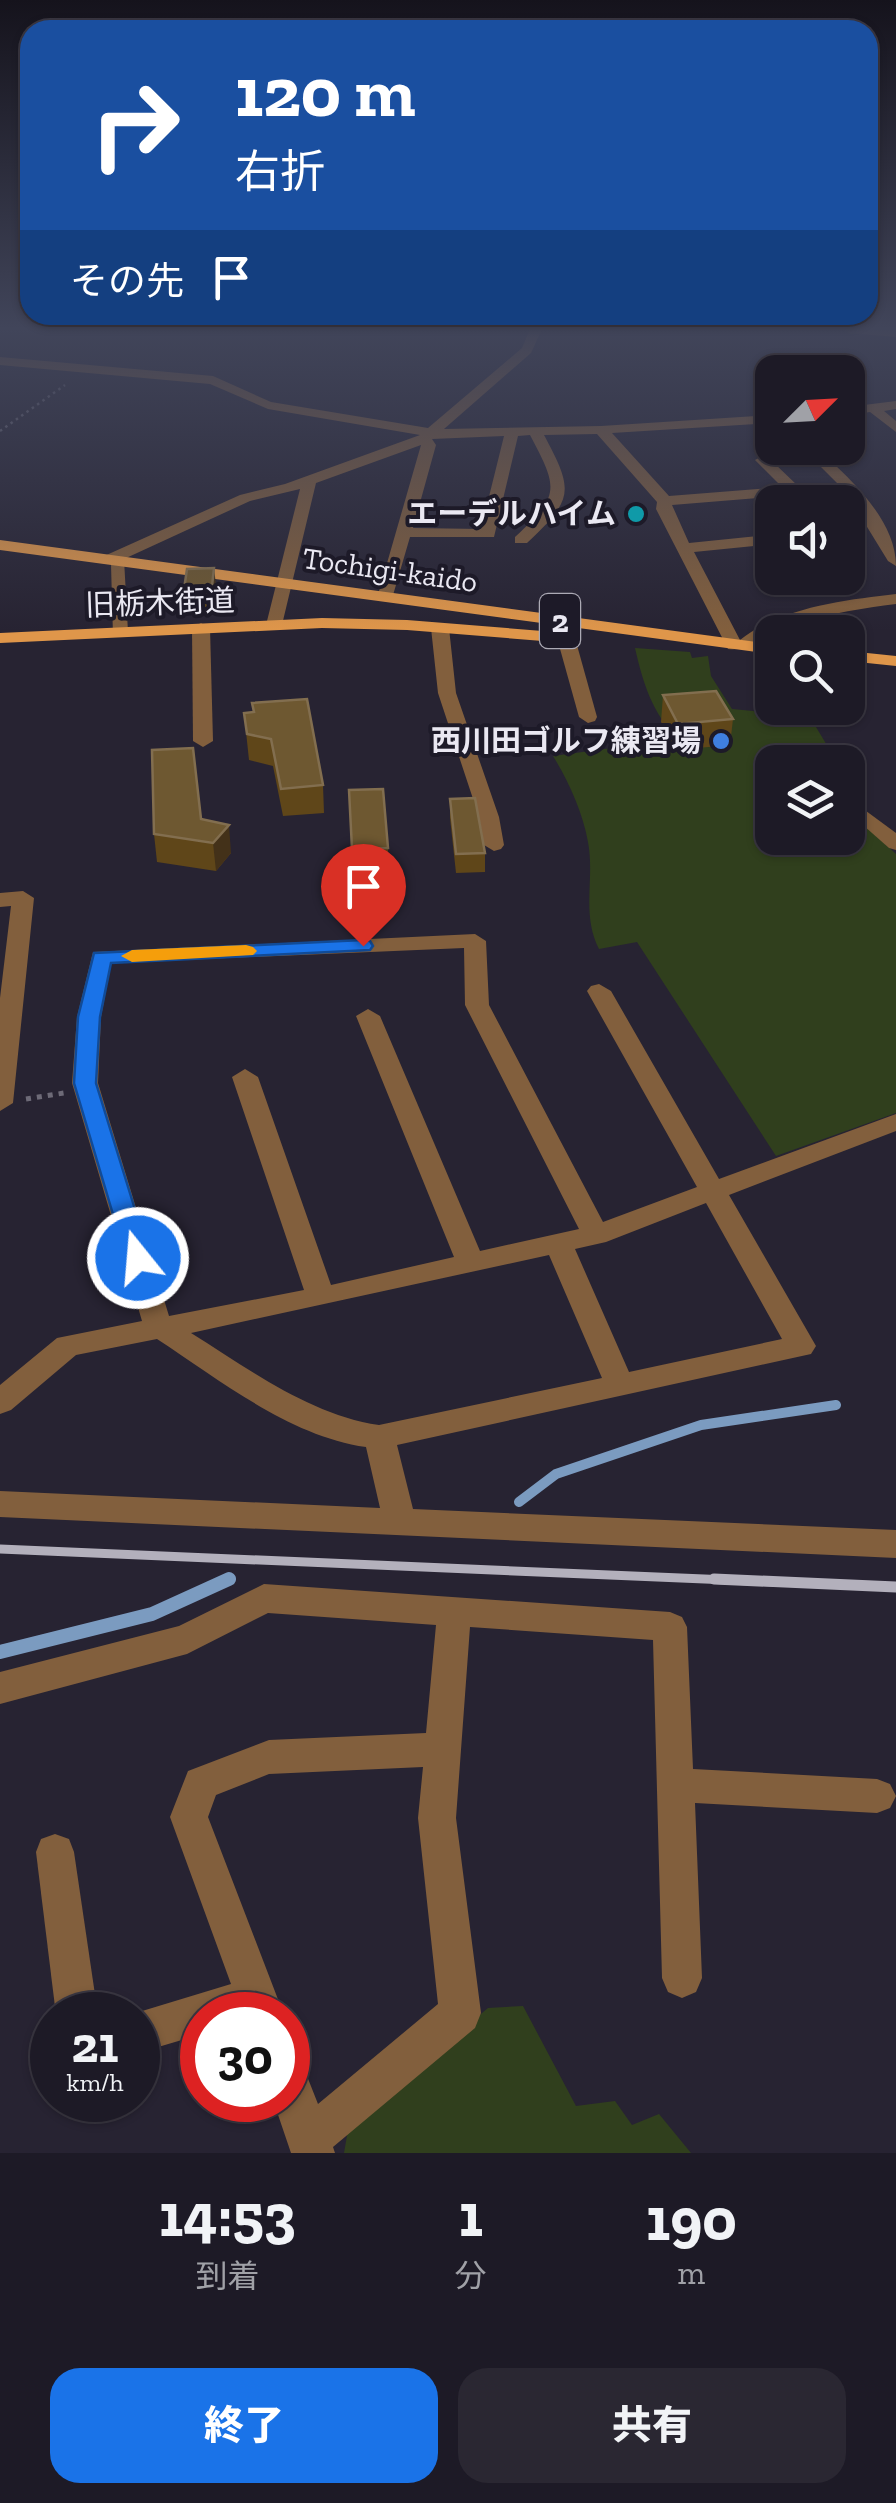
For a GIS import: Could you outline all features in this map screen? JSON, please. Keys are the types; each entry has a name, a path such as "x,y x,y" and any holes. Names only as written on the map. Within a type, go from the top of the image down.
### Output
{"main road":[{"name":"Tochigi-kaido","path":"0,545 755,647"},
{"path":"338,592 351,601 350,612 342,619"},
{"name":"旧栃木街道","path":"322,624 342,619 385,598"},
{"path":"322,624 412,622 556,633 566,638"},
{"name":"旧栃木街道","path":"0,638 322,624 739,645"},
{"path":"865,658 896,661"}],"street":[{"path":"394,429 427,436 609,429"},
{"path":"119,632 114,561 245,498 309,480 427,436 435,429"},
{"path":"601,430 665,501 664,510 739,645 774,626 896,599"},
{"path":"521,540 560,505 562,483 536,432"},
{"path":"404,532 488,534 512,433"},
{"path":"385,598 428,445 427,436"},
{"path":"767,465 789,485"},
{"path":"821,465 848,485"},
{"path":"275,625 309,480"},
{"path":"665,501 755,493"},
{"path":"865,505 888,533 896,562"},
{"path":"684,548 755,541"},
{"path":"201,628 203,742"},
{"path":"440,628 447,693 489,816 494,845"},
{"path":"566,638 588,717"},
{"path":"865,817 896,844"},
{"path":"0,900 24,898 4,1031 0,1103"},
{"path":"596,1235 477,1005 475,941 102,958 89,1017 87,1090 158,1326 289,1405 356,1437 379,1436 800,1346 600,992"},
{"path":"368,1016 471,1263"},
{"path":"245,1077 321,1297"},
{"path":"0,1402 67,1346 321,1297 596,1235 895,1124"},
{"path":"558,1244 619,1383"},
{"path":"379,1436 400,1523"},
{"path":"0,1504 896,1544"},
{"path":"0,1688 187,1639 264,1598 670,1627 682,1978"},
{"path":"303,2122 311,2146 460,2013 436,1818 454,1612"},
{"path":"255,1992 189,1816 201,1783 269,1756 442,1750"},
{"path":"676,1785 877,1796"},
{"path":"55,1852 74,1992"}],"path":[{"path":"0,1103 87,1090"}],"green space":[{"path":"635,648 690,652 692,658 708,656 711,676 732,709 755,711 755,725 815,725 827,745 755,745 755,855 865,855 865,826 896,854 896,1113 776,1156 637,942 599,949 589,910 590,856 586,831 553,756 678,739 661,719"},
{"path":"523,2006 576,2106 615,2101 632,2125 659,2114 691,2153 344,2153 349,2124 488,2008"}],"building":[{"path":"214,568 211,595 183,596 187,569"},
{"path":"716,691 733,719 678,724 663,695"},
{"path":"307,699 323,785 281,789 271,739 247,734 244,713 254,712 252,703"},
{"path":"193,748 201,819 229,825 213,843 154,834 152,750"},
{"path":"383,789 388,848 352,849 349,790"},
{"path":"475,798 485,853 456,854 450,799"}],"waterway":[{"path":"519,1502 556,1474 701,1425 836,1405"},
{"path":"0,1652 152,1614 229,1579"},
{"path":"224,1582 230,1579"}],"railway":[{"path":"0,1549 773,1582"},
{"path":"714,1579 896,1587"}],"slow traffic":[{"path":"132,956 246,951"}],"place":[{"name":"エーデルハイム","path":"636,514"},
{"name":"西川田ゴルフ練習場","path":"721,741"}],"route":[{"path":"138,1258 85,1083 89,1017 102,958 363,946"}]}
